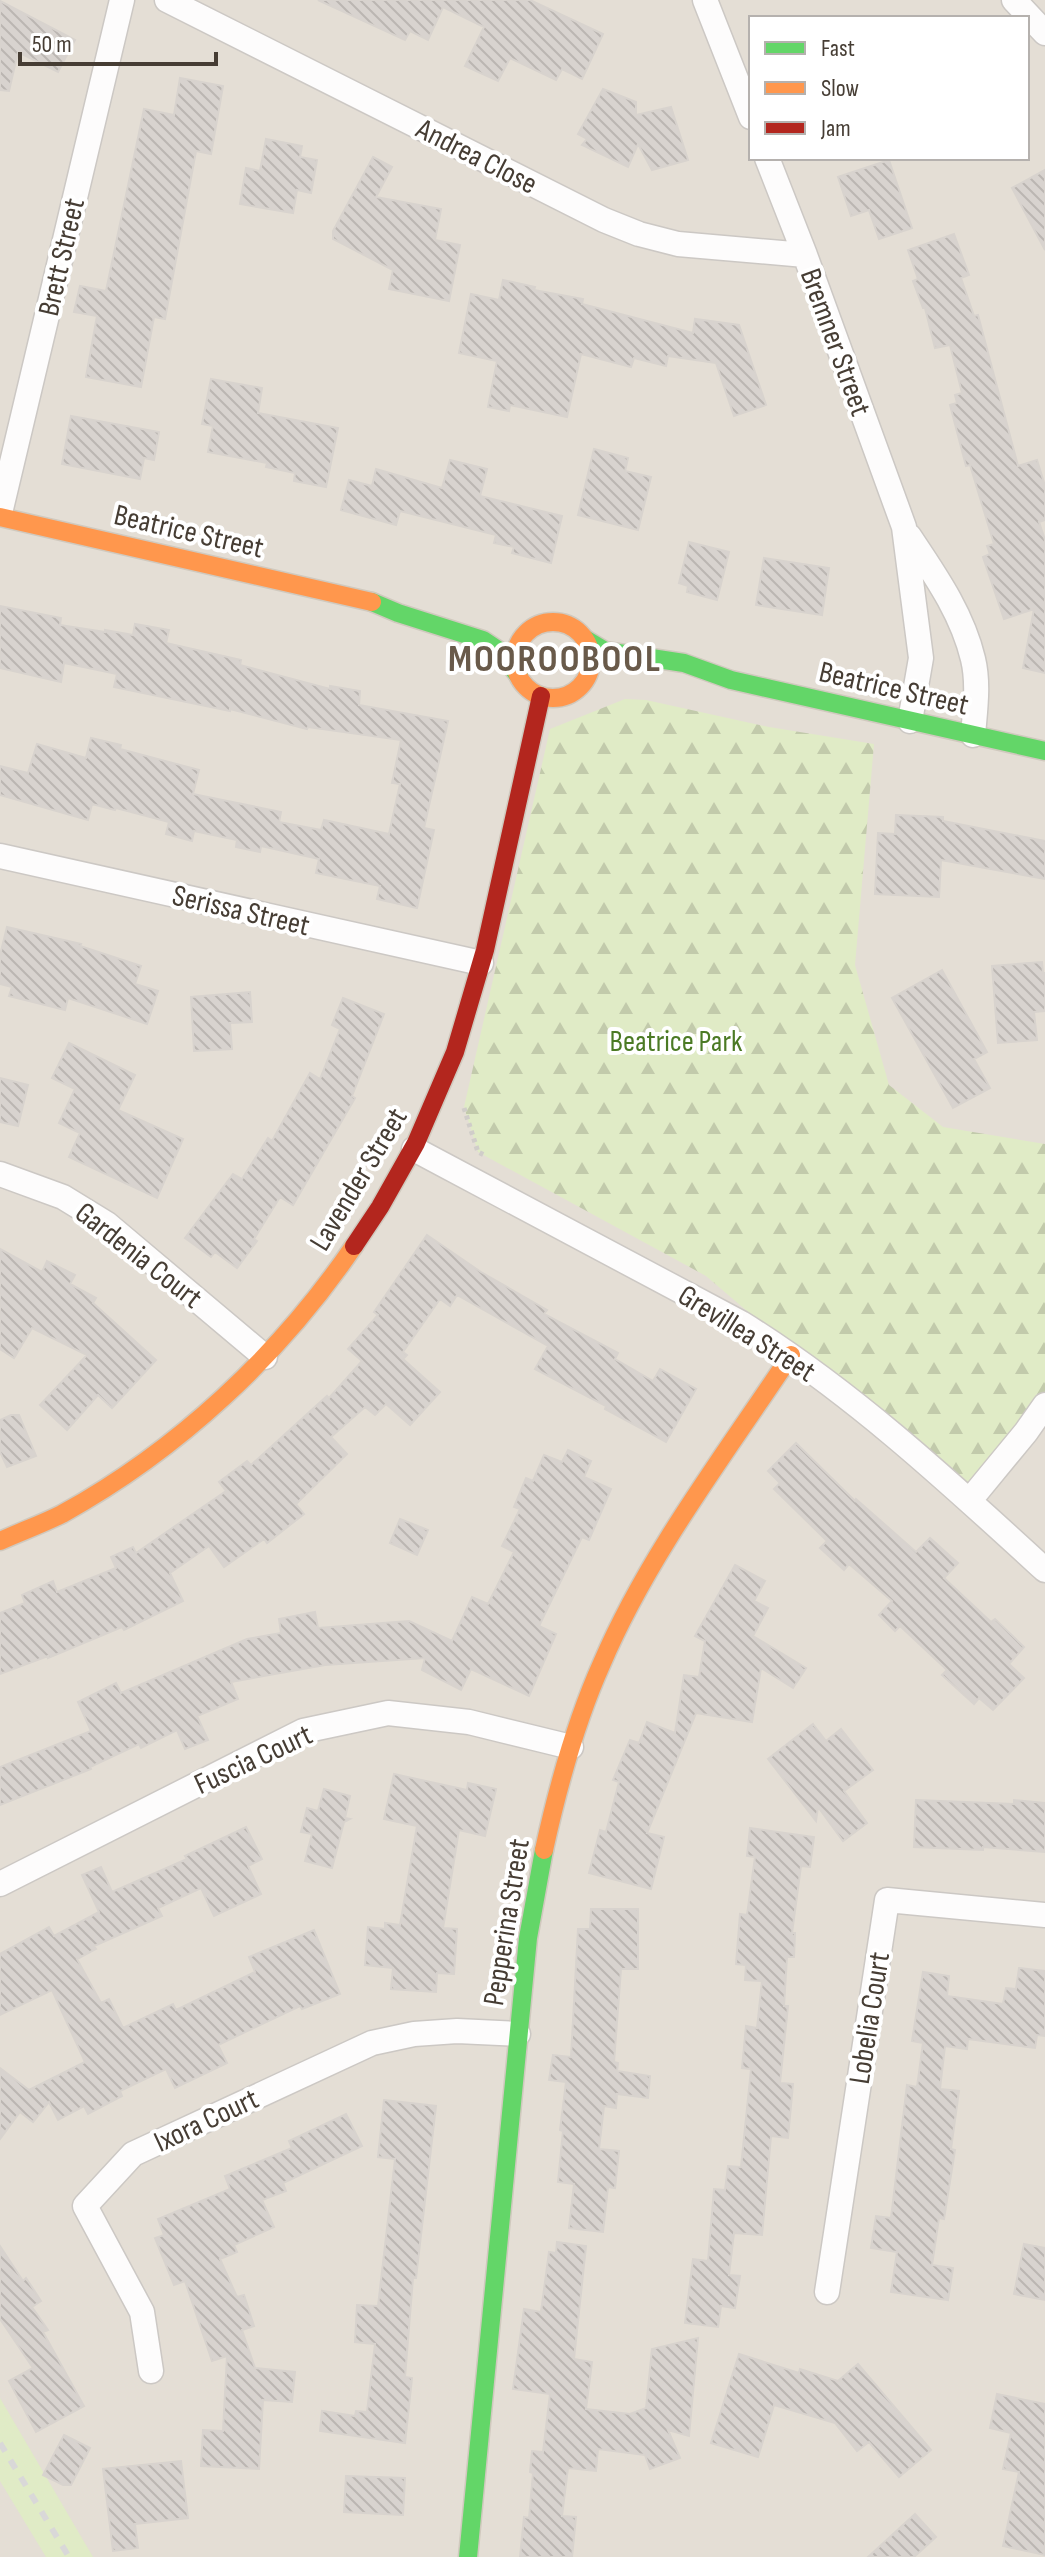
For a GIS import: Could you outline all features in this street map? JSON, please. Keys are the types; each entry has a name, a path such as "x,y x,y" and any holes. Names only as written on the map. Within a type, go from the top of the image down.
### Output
{"street":[{"name":"Brett Street","path":"0,515 122,0"},
{"name":"Andrea Close","path":"167,0 604,220 639,234 678,244 805,255"},
{"path":"705,0 749,112"},
{"path":"1014,0 1045,33"},
{"name":"Bremner Street","path":"768,160 904,527 921,658 910,721"},
{"name":"Beatrice Street","path":"0,515 365,599 483,640 498,650 519,676"},
{"name":"Bremner Street","path":"904,527 942,584 957,613 973,660 977,692 973,735"},
{"name":"Beatrice Street","path":"365,599 416,601"},
{"path":"574,692 583,684 592,662 585,639 566,624 542,624 532,629 522,638 516,650 515,663 526,687 549,698 562,697 599,686"},
{"path":"507,628 532,629"},
{"name":"Beatrice Street","path":"585,639 605,651 684,663 731,680 1045,751"},
{"name":"Beatrice Street","path":"648,677 731,680"},
{"name":"Lavender Street","path":"0,1541 61,1514 125,1474 198,1420 265,1357 317,1296 395,1183 447,1075 471,1003 541,696"},
{"name":"Serissa Street","path":"0,856 481,963"},
{"name":"Grevillea Street","path":"414,1149 741,1323 791,1355 970,1500 1045,1570"},
{"name":"Gardenia Court","path":"0,1174 63,1197 107,1224 265,1357"},
{"name":"Pepperina Street","path":"468,2557 528,1938 554,1804 591,1690 620,1624 667,1544 791,1355"},
{"path":"970,1500 1045,1405"},
{"name":"Fuscia Court","path":"0,1884 303,1731 388,1713 469,1722 571,1747"},
{"name":"Lobelia Court","path":"827,2292 887,1900 1045,1915"},
{"name":"Ixora Court","path":"151,2371 142,2312 85,2206 133,2154 372,2043 414,2034 457,2031 518,2034"}],"path":[{"path":"464,1107 478,1152 490,1159"}],"shaded area":[{"path":"0,0 1045,0 1045,2557 0,2557"}],"green space":[{"name":"Beatrice Park","path":"625,699 646,700 769,727 874,744 855,965 889,1085 943,1127 1045,1144 1045,1405 977,1507 706,1276 478,1152 464,1107 550,729"},
{"path":"0,2398 93,2557 46,2557 0,2481"}],"building":[{"path":"318,0 530,0 603,34 582,79 562,69 556,80 510,58 498,81 465,66 484,27 443,7 428,40 410,31 405,40"},
{"path":"0,1 75,40 58,72 18,52 9,91 0,90"},
{"path":"180,78 223,86 211,154 196,151 165,319 154,317 141,387 86,377 97,316 74,312 80,286 106,291 144,109 174,115"},
{"path":"603,89 636,102 636,115 671,107 688,160 652,170 638,144 628,167 582,145 587,139 578,134"},
{"path":"266,139 302,146 300,157 317,160 311,193 297,190 293,213 240,204 246,168 260,171"},
{"path":"373,157 392,167 376,197 441,209 435,240 460,245 449,301 389,289 393,270 333,239 333,231"},
{"path":"889,160 912,228 879,239 869,210 851,216 838,177"},
{"path":"1045,170 1045,250 1012,188"},
{"path":"954,234 969,275 961,278 974,316 978,315 1018,466 1037,460 1045,486 1045,520 1039,522 1045,540 1045,673 1023,668 1034,609 1004,619 983,557 990,554 987,546 994,544 970,465 966,466 950,405 957,403 955,395 962,393 950,345 935,348 925,308 913,281 918,279 908,250"},
{"path":"503,280 535,287 534,290 583,299 582,304 693,333 695,319 739,325 766,405 734,416 716,363 668,356 666,366 634,358 631,367 581,354 567,417 510,405 509,411 488,407 497,361 459,353 471,294 499,300"},
{"path":"211,379 262,388 258,413 338,428 326,487 294,481 295,473 266,467 267,463 208,452 213,426 202,424"},
{"path":"71,416 159,432 154,460 144,458 140,479 62,464"},
{"path":"594,449 628,458 625,471 651,477 638,530 578,515"},
{"path":"450,460 487,469 480,496 562,516 551,563 512,553 514,547 494,543 496,535 400,511 396,525 341,510 349,480 372,486 376,469 442,488"},
{"path":"689,542 729,552 717,600 687,592 688,586 679,583"},
{"path":"764,558 829,568 822,615 756,605"},
{"path":"0,606 61,618 60,625 105,632 133,635 135,624 169,630 166,643 241,660 240,665 330,689 330,686 360,691 359,705 448,721 424,828 434,830 417,908 377,899 380,886 316,873 319,859 261,846 260,852 236,847 237,840 194,831 192,841 166,834 169,822 116,808 92,804 88,820 0,795 0,766 28,773 37,744 86,758 91,738 199,770 193,794 281,812 279,822 321,830 324,820 389,834 400,784 392,783 401,740 307,729 230,709 114,687 117,674 64,663 61,682 0,668"},
{"path":"896,815 943,817 943,821 1045,841 1045,879 941,860 939,897 875,894 878,833 895,834"},
{"path":"7,927 81,944 141,966 135,984 158,991 147,1024 68,998 65,1010 9,996 12,987 0,984 0,955"},
{"path":"1042,962 1045,1011 1034,1012 1037,1040 998,1043 992,966"},
{"path":"942,970 987,1052 974,1059 990,1088 953,1108 892,998"},
{"path":"250,992 252,1022 230,1023 232,1049 194,1051 191,997"},
{"path":"343,998 384,1014 352,1096 355,1098 293,1205 280,1197 254,1239 257,1241 237,1268 215,1252 211,1257 185,1238 233,1174 242,1179 268,1138 272,1141 310,1073 320,1079 340,1029 332,1025"},
{"path":"69,1043 135,1075 118,1110 183,1139 157,1198 69,1157 80,1133 59,1123 75,1089 52,1078"},
{"path":"0,1078 28,1085 18,1126 0,1122"},
{"path":"427,1235 481,1272 547,1310 544,1314 618,1353 615,1359 653,1381 660,1369 696,1389 666,1442 535,1369 548,1346 457,1295 450,1306 440,1299 403,1352 407,1355 403,1359 440,1392 410,1425 386,1404 375,1415 365,1407 331,1437 347,1454 296,1504 304,1514 267,1543 264,1539 224,1567 209,1546 170,1573 183,1601 124,1630 122,1627 0,1674 0,1613 25,1603 22,1595 53,1581 57,1592 116,1568 111,1557 133,1547 136,1553 226,1491 219,1482 247,1461 251,1465 327,1396 329,1398 362,1361 348,1349 378,1315 374,1312"},
{"path":"0,1249 42,1272 47,1261 75,1275 70,1284 96,1298 93,1303 156,1360 112,1408 98,1395 67,1430 40,1405 87,1355 32,1328 14,1358 0,1349"},
{"path":"19,1415 36,1456 7,1467 0,1452 0,1420"},
{"path":"796,1443 855,1501 916,1552 930,1538 958,1563 944,1578 991,1622 995,1619 1024,1647 1009,1664 1024,1678 993,1710 979,1698 974,1704 942,1675 947,1670 900,1626 895,1631 879,1615 892,1601 849,1564 844,1570 820,1548 827,1541 774,1489 780,1483 768,1471"},
{"path":"568,1450 591,1461 584,1477 611,1489 589,1540 582,1537 539,1626 556,1634 529,1696 471,1669 461,1690 422,1670 425,1658 325,1665 231,1682 238,1699 197,1716 208,1740 185,1749 177,1730 141,1748 139,1744 91,1769 0,1805 0,1767 91,1731 78,1702 116,1683 121,1693 247,1639 281,1633 279,1619 315,1612 318,1628 409,1621 452,1641 472,1597 488,1604 514,1552 502,1546 520,1509 514,1507 526,1478 533,1481 544,1455 562,1462"},
{"path":"400,1519 428,1530 417,1555 390,1543"},
{"path":"735,1565 765,1581 754,1601 768,1608 753,1636 806,1668 793,1688 761,1668 752,1722 696,1713 647,1833 664,1837 651,1889 589,1873 600,1830 606,1832 619,1782 613,1780 630,1740 639,1743 647,1722 675,1733 684,1675 699,1677 705,1641 695,1636"},
{"path":"813,1724 826,1741 841,1729 873,1770 844,1791 867,1823 843,1841 818,1807 816,1821 768,1759"},
{"path":"394,1774 467,1790 468,1783 496,1789 485,1836 459,1830 443,1928 457,1929 454,1974 437,1973 436,1992 391,1989 393,1968 365,1965 368,1927 385,1929 385,1923 400,1925 417,1826 384,1819"},
{"path":"324,1789 350,1796 345,1818 350,1819 344,1822 332,1868 305,1861 312,1834 301,1832 307,1808 318,1811"},
{"path":"916,1800 1045,1803 1045,1852 983,1847 983,1850 914,1847"},
{"path":"246,1827 262,1859 248,1866 261,1894 214,1916 201,1888 158,1908 162,1916 94,1946 96,1949 77,1959 101,2003 109,1999 123,2028 173,2004 176,2010 255,1972 249,1957 314,1930 340,1994 302,2009 300,2006 218,2045 227,2063 175,2088 166,2069 120,2091 122,2096 88,2114 84,2106 58,2120 49,2102 33,2122 20,2112 0,2139 0,2068 29,2090 85,2062 52,1990 0,2015 0,1954 49,1927 54,1936 99,1912 82,1875 101,1867 112,1892 187,1859 185,1856"},
{"path":"750,1828 814,1837 810,1867 801,1866 792,1933 795,1933 794,1957 787,1957 784,2006 788,2006 780,2083 793,2084 788,2138 771,2136 762,2235 734,2233 729,2275 740,2276 735,2308 721,2306 718,2327 685,2323 693,2259 708,2261 714,2189 725,2190 728,2166 741,2167 751,2069 742,2068 746,2026 757,2028 762,1981 745,1980 746,1965 736,1964 740,1914 747,1915 755,1857 747,1856"},
{"path":"591,1909 638,1909 638,1969 621,1969 614,2062 618,2063 617,2071 650,2076 648,2098 617,2094 616,2108 604,2106 599,2149 619,2151 615,2188 608,2187 603,2232 569,2228 574,2184 558,2182 566,2082 549,2080 553,2055 571,2057 578,1929 590,1929"},
{"path":"1019,1968 1045,1971 1045,2036 1037,2035 1035,2048 968,2039 967,2049 945,2046 940,2089 959,2091 951,2149 955,2150 944,2219 939,2218 932,2265 953,2268 948,2300 891,2292 897,2252 871,2248 876,2216 891,2218 907,2085 917,2087 923,2043 912,2041 923,1972 949,1976 947,1996 1003,2004 1006,1988 1016,1989"},
{"path":"384,2100 436,2106 416,2278 413,2278 405,2377 412,2378 405,2443 320,2431 322,2411 355,2416 356,2411 367,2412 375,2344 355,2342 357,2305 378,2306 395,2159 378,2157"},
{"path":"346,2114 362,2146 283,2183 286,2191 262,2200 274,2227 234,2245 237,2252 220,2259 237,2297 244,2295 254,2326 242,2330 255,2368 295,2372 292,2402 263,2400 259,2469 201,2466 203,2430 223,2431 227,2356 212,2361 185,2281 174,2285 155,2238 164,2235 158,2219 230,2189 225,2176 292,2148 289,2141"},
{"path":"557,2242 586,2246 574,2359 592,2362 586,2409 630,2414 646,2408 652,2349 698,2338 689,2436 668,2430 680,2458 650,2469 645,2455 598,2449 596,2471 568,2468 562,2516 576,2517 572,2557 520,2557 524,2517 529,2518 532,2451 543,2452 550,2394 513,2389 524,2309 541,2312 549,2252 556,2253"},
{"path":"1024,2244 1045,2248 1045,2300 1014,2294"},
{"path":"0,2246 23,2281 26,2278 41,2301 32,2307 48,2330 43,2332 84,2406 36,2432 9,2381 33,2368 0,2319"},
{"path":"739,2354 799,2373 800,2369 838,2381 858,2364 931,2450 899,2477 869,2442 857,2451 835,2423 774,2405 758,2457 711,2443"},
{"path":"997,2394 1045,2404 1045,2555 1003,2546 1019,2472 1003,2469 1011,2433 990,2428"},
{"path":"64,2435 90,2448 71,2485 63,2485 43,2475"},
{"path":"181,2461 188,2518 135,2524 138,2548 113,2551 103,2469"},
{"path":"346,2476 405,2478 403,2515 344,2512"},
{"path":"915,2514 936,2537 914,2557 868,2557"}],"railway":[{"path":"0,2443 69,2557"}],"traffic: fast":[{"path":"372,602 483,640 498,650 519,676"},
{"path":"585,639 605,651 684,663 731,680 1045,751"},
{"path":"468,2557 528,1938 544,1850"}],"traffic: slow":[{"path":"0,517 372,602"},
{"path":"553,622 567,625 580,633 588,646 591,660 588,674 580,687 567,695 553,698 539,695 526,687 518,674 515,660 518,646 526,633 539,625 553,622"},
{"path":"0,1541 62,1514 105,1489 186,1430 259,1362 293,1325 354,1246"},
{"path":"544,1850 575,1732 621,1623 689,1505 791,1355"}],"traffic: jam":[{"path":"354,1246 416,1143 455,1052 485,950 541,696"}],"district":[{"name":"MOOROOBOOL","path":"555,658"}]}
